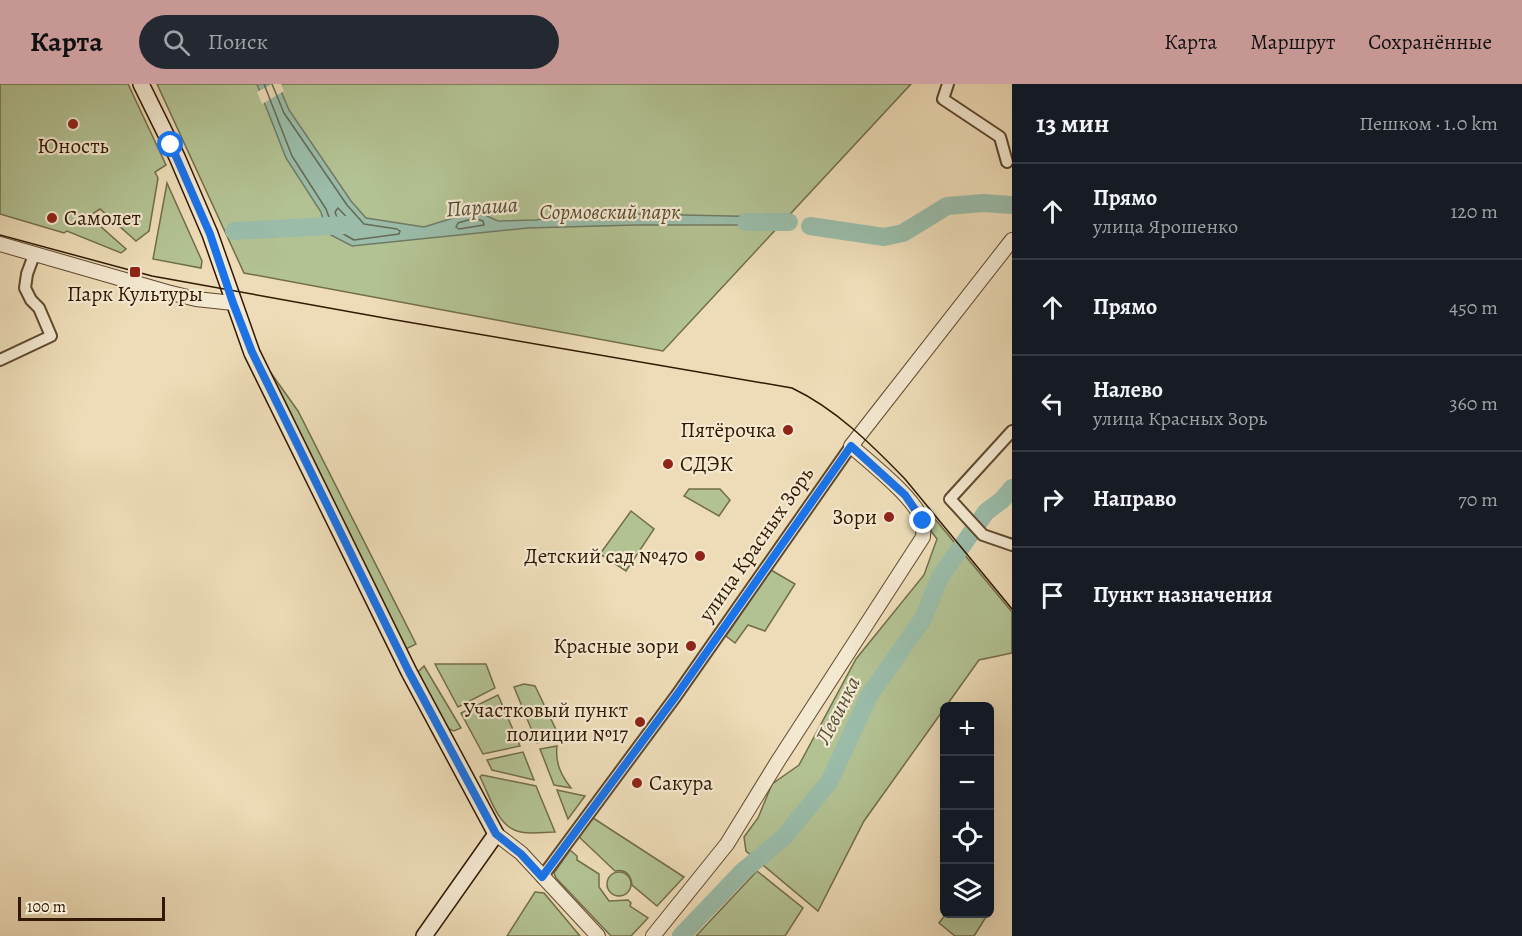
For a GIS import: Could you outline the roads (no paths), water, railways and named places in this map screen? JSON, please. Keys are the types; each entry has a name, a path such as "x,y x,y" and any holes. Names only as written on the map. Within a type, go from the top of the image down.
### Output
{"main road":[{"path":"141,84 199,208 252,352 409,672 496,834 424,936"}],"street":[{"path":"948,84 943,99 1000,137 1007,162"},
{"name":"улица Красных Зорь","path":"542,877 676,696 851,446 1012,240"},
{"path":"0,244 166,292 196,299 233,303"},
{"path":"0,360 51,336 39,308 31,300 25,288 34,255"},
{"path":"1012,431 950,500 983,535 1012,544"},
{"path":"653,936 727,844 778,761 924,537 923,521 916,508 905,495 851,446"},
{"path":"496,834 521,854 598,936"}],"water":[{"path":"257,84 278,84 289,110 351,201 366,218 424,227 476,211 498,221 535,220 593,213 773,217 766,225 528,228 352,246 327,233 321,212 286,158"}],"waterway":[{"name":"Параша","path":"810,226 884,237 903,233 947,206 983,203 1012,205"},
{"name":"Параша","path":"746,222 789,222"},
{"path":"234,231 347,225"},
{"name":"Левинка","path":"681,936 742,872 784,837 829,782 870,694 923,619 940,577 986,512 1002,500 1012,488"}],"tram line":[{"path":"0,235 152,276 792,388 838,417 866,440 905,479 1012,609"}],"place":[{"name":"Юность","path":"73,124"},
{"name":"Самолет","path":"52,218"},
{"name":"Парк Культуры","path":"135,272"},
{"name":"Пятёрочка","path":"788,430"},
{"name":"СДЭК","path":"668,464"},
{"name":"Зори","path":"889,517"},
{"name":"Детский сад №470","path":"700,556"},
{"name":"Красные зори","path":"691,646"},
{"name":"Участковый пункт полиции №17","path":"640,722"},
{"name":"Сакура","path":"637,783"}],"park label":[{"name":"Сормовский парк","path":"610,212"}]}
